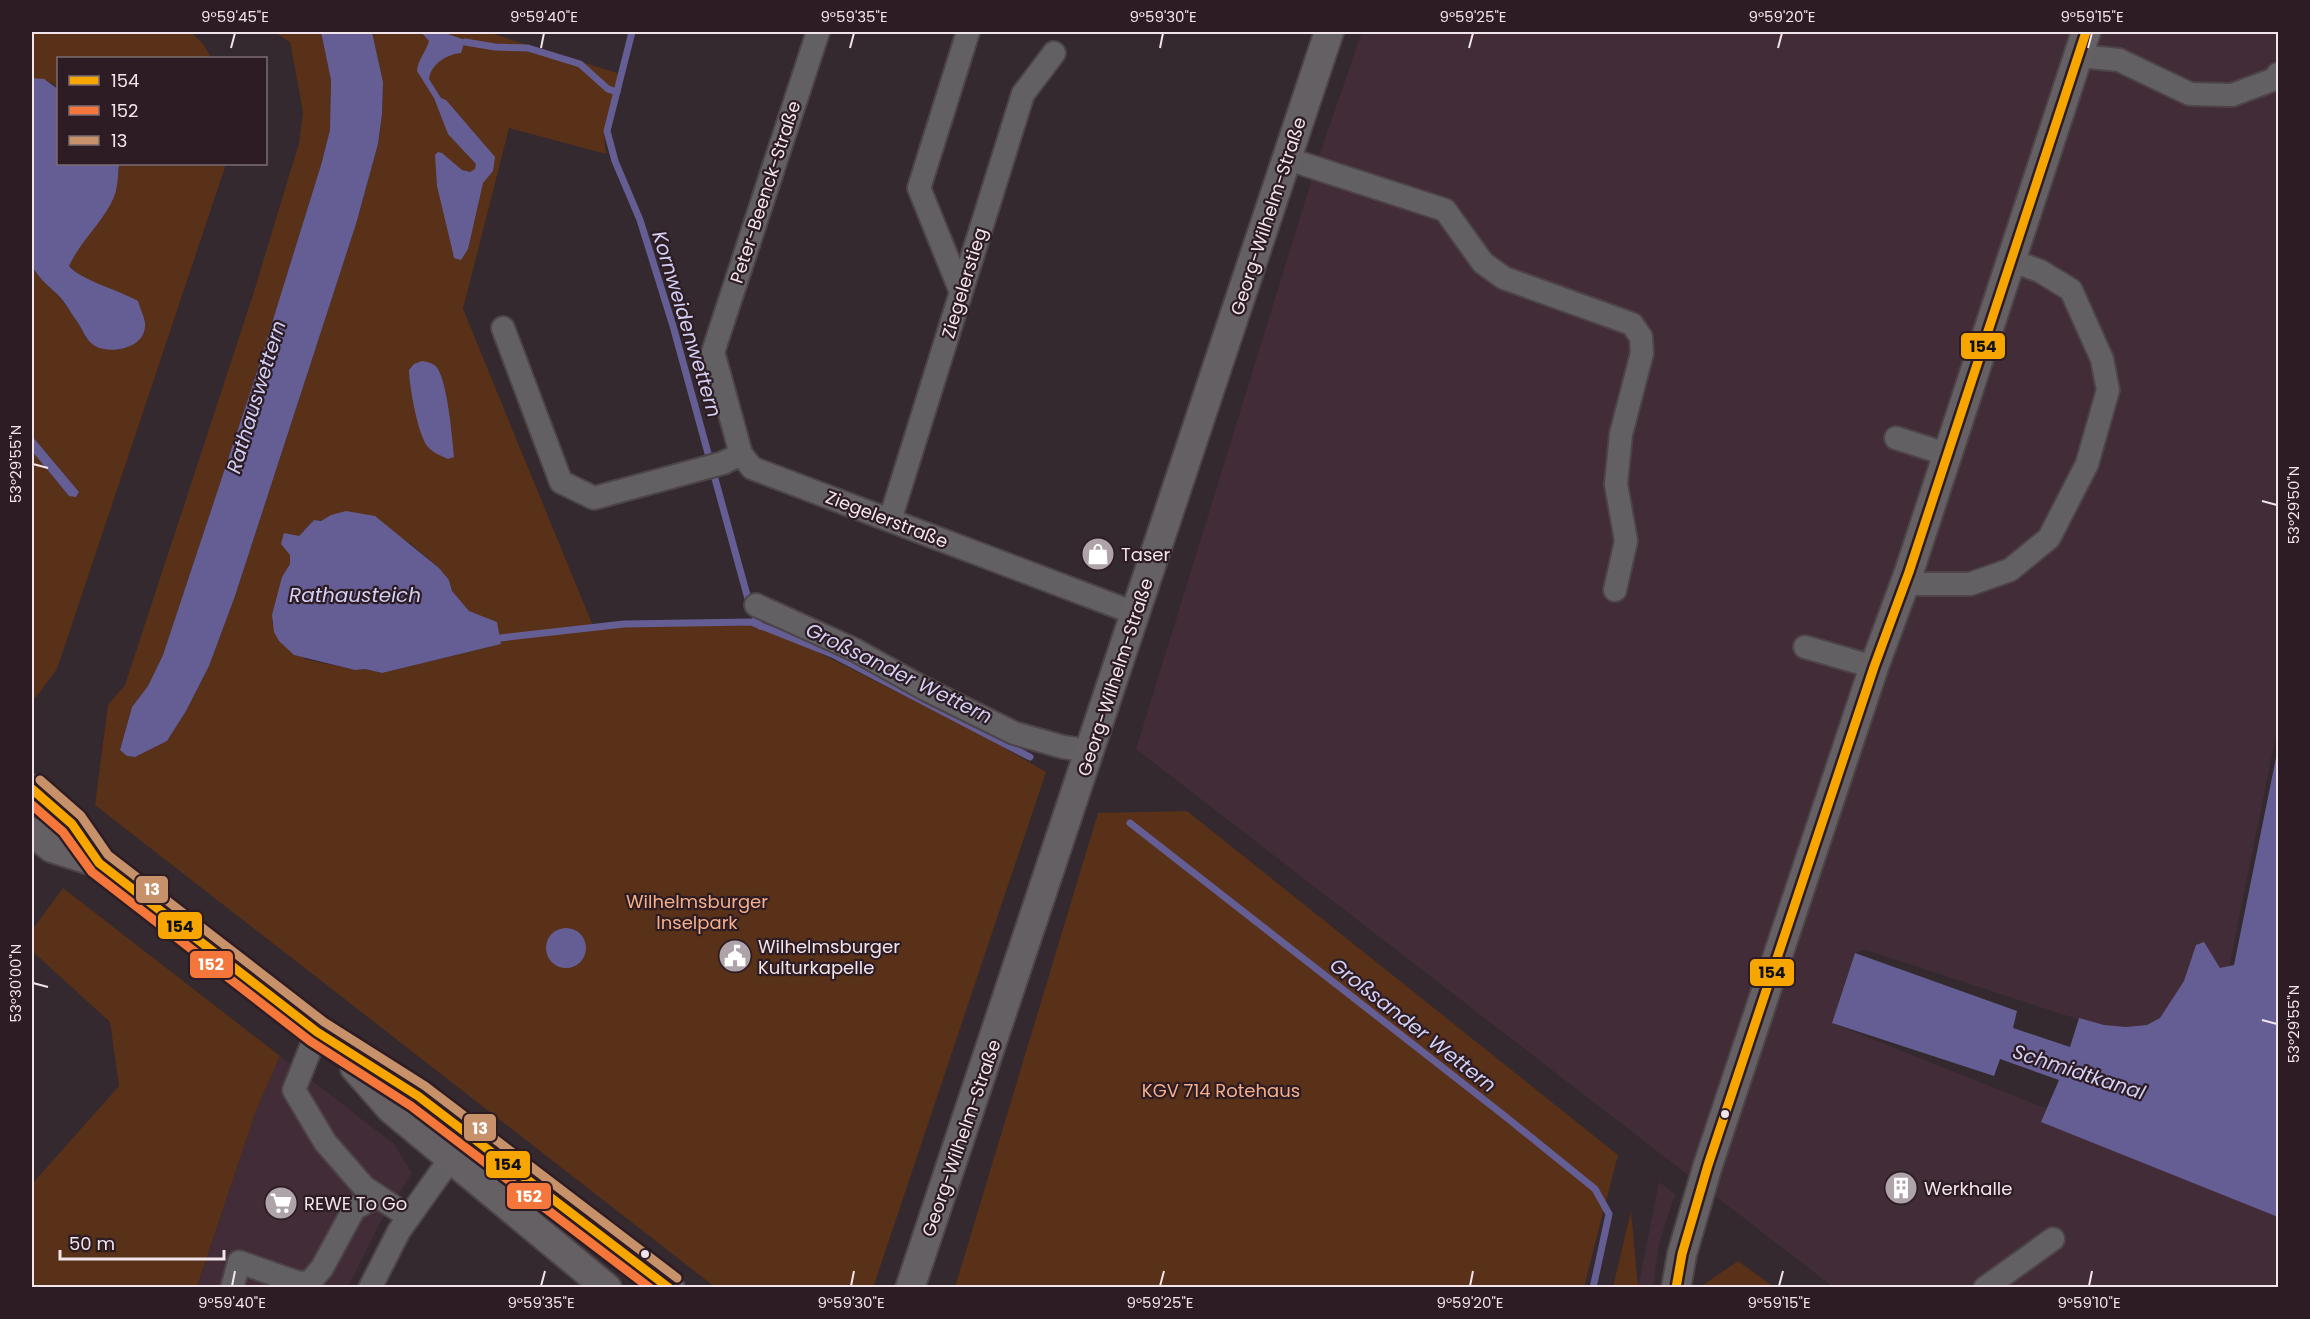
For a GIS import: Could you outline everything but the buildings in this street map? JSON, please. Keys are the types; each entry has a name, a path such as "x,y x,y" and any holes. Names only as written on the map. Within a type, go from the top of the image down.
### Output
{"main road":[{"name":"Georg-Wilhelm-Straße","path":"910,1287 1137,614 1329,32"},
{"path":"1676,1287 1682,1254 1702,1183 1874,667 1904,584 2082,44"},
{"path":"32,789 72,824 99,863 326,1039 418,1096 670,1287"},
{"path":"32,832 52,848 99,863"},
{"path":"326,1039 391,1109 607,1287"}],"street":[{"name":"Peter-Beenck-Straße","path":"722,462 713,352 818,32"},
{"path":"961,292 919,188 968,32"},
{"path":"2082,44 2190,94 2232,95 2275,79 2278,74"},
{"name":"Ziegelerstieg","path":"890,520 1023,94 1054,53"},
{"path":"1288,159 1445,210 1483,262 1504,278 1632,324 1637,328 1641,337 1642,353 1622,434 1616,484 1626,541 1615,590"},
{"path":"1904,584 1970,584 2010,570 2049,538 2087,464 2108,390 2102,359 2071,290 2040,271 2010,260"},
{"path":"503,328 561,482 594,498 722,462"},
{"path":"1896,438 1946,454"},
{"name":"Ziegelerstraße","path":"722,462 752,468 1137,614"},
{"path":"756,605 855,650 925,689 1014,733 1063,747 1091,751"},
{"path":"1805,647 1874,667"},
{"path":"326,1039 294,1090 325,1142 364,1187 409,1217"},
{"path":"370,1287 399,1231 468,1134"},
{"path":"232,1287 239,1262 299,1285 310,1282 322,1268 354,1209 377,1196"},
{"path":"1985,1287 2053,1239"}],"shaded area":[{"path":"1362,32 2278,32 2278,726 2219,1017 2156,1045 1866,950 1855,953 1832,1023 2278,1201 2278,1287 1833,1287 1136,749 1319,156"},
{"path":"280,1056 394,1144 412,1173 381,1221 348,1287 197,1288 256,1111"},
{"path":"1659,1182 1675,1194 1659,1244 1653,1287 1638,1288"}],"green space":[{"path":"32,32 191,32 204,45 210,57 57,57 57,88 53,83 32,78"},
{"name":"Wilhelmsburger Inselpark","path":"274,32 321,32 331,80 330,130 254,381 163,655 148,686 132,707 120,750 127,756 135,757 167,741 186,711 209,666 235,596 356,224 378,144 383,82 372,32 487,32 620,74 604,134 606,154 509,128 463,309 593,626 753,626 800,643 977,732 1046,772 873,1288 715,1287 95,805 108,705 125,685 252,298 299,143 303,112 290,42","holes":["331,515 397,535 439,568 449,580 452,591 469,611 496,622 501,644 382,673 364,669 355,670 305,659 272,623 282,577 290,564 290,555 299,536 314,520 321,521"]},
{"path":"119,165 226,165 57,669 36,697 32,698 32,451 69,496 79,492 32,436 32,266 65,304 87,340 79,275 69,266 80,244 108,208 118,176"},
{"name":"KGV 714 Rotehaus","path":"1187,811 1618,1155 1584,1287 955,1287 1098,813"},
{"path":"63,888 280,1056 256,1111 197,1287 32,1287 32,1184 119,1086 110,1022 32,951 32,930"},
{"path":"1631,1211 1638,1287 1613,1287"},
{"path":"1738,1261 1774,1287 1700,1287"}],"water":[{"name":"Rathauswettern","path":"321,32 372,32 383,82 378,144 356,224 235,596 209,666 186,711 167,741 135,757 127,756 120,750 132,707 148,686 163,655 254,381 321,165 330,130 331,80"},
{"path":"421,32 442,32 465,40 461,53 450,55 436,64 429,79 441,98 446,100 495,157 493,171 483,183 468,249 461,260 454,258 437,186 435,155 438,152 442,153 462,170 470,172 475,169 476,164 448,134 434,98 417,71 429,41"},
{"path":"32,78 44,79 57,88 57,165 119,165 117,185 110,206 69,266 82,276 138,301 145,323 144,332 135,344 127,347 110,350 95,346 86,338 62,300 41,279 32,266"},
{"path":"422,361 431,363 438,369 444,387 454,457 448,459 428,447 418,422 412,398 409,370 414,364"},
{"path":"32,436 79,492 76,497 69,496 32,451"},
{"name":"Rathausteich","path":"346,511 375,516 439,568 449,580 452,591 469,611 497,622 501,644 382,673 365,669 355,670 294,655 279,641 274,632 272,615 282,577 290,564 290,555 281,544 284,533 299,536 314,520 321,521 331,515"},
{"name":"Schmidtkanal","path":"2278,748 2278,1217 2041,1122 2059,1080 2000,1059 1994,1076 1832,1023 1855,953 2017,1011 2013,1028 2070,1047 2079,1018 2104,1025 2126,1027 2147,1025 2160,1018 2184,981 2196,945 2204,942 2220,968 2234,965"},
{"path":"566,928 580,934 586,948 580,962 566,968 552,962 546,948 552,934"}],"waterway":[{"name":"Kornweidenwettern","path":"632,32 607,131 615,161 640,220 673,326 750,606 760,626"},
{"path":"465,42 495,47 528,48 580,64 608,89 617,92"},
{"name":"Großsander Wettern","path":"500,638 624,624 751,622 832,654 1030,757"},
{"name":"Großsander Wettern","path":"1130,823 1595,1189 1609,1214 1593,1288"}],"transit line":[{"name":"154","path":"1676,1288 1682,1254 1708,1165 1874,667 1909,572 2086,32"},
{"name":"13","path":"40,780 81,816 108,855 324,1022 425,1086 677,1278"},
{"name":"154","path":"32,789 72,824 99,863 317,1032 418,1096 669,1288"},
{"name":"152","path":"32,805 63,832 92,872 310,1041 411,1106 650,1288"}],"place":[{"name":"Taser","path":"1098,554"},
{"name":"Wilhelmsburger Kulturkapelle","path":"735,956"},
{"name":"Werkhalle","path":"1901,1188"},
{"name":"REWE To Go","path":"281,1203"}]}
